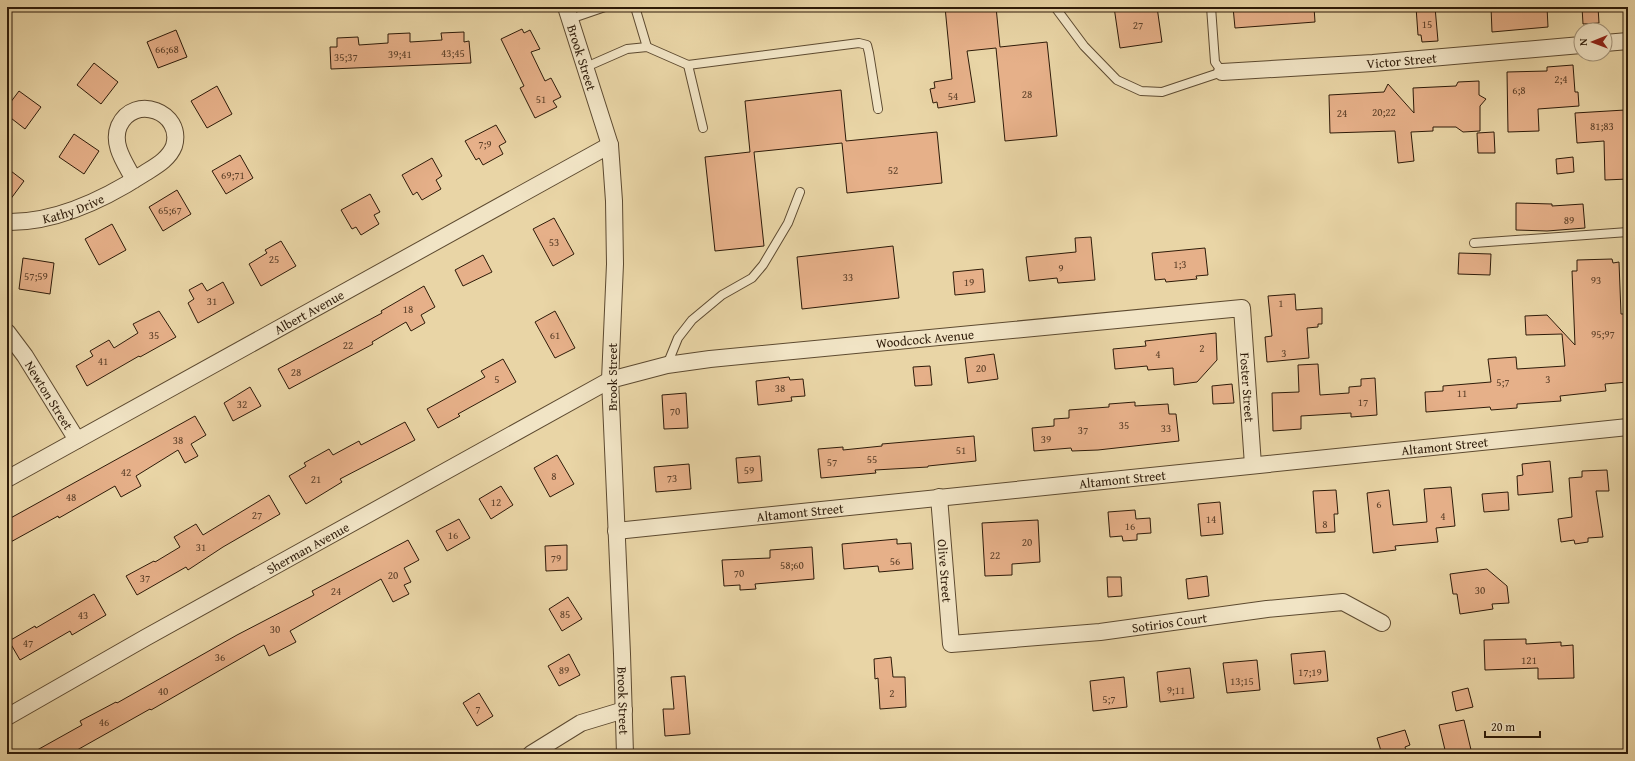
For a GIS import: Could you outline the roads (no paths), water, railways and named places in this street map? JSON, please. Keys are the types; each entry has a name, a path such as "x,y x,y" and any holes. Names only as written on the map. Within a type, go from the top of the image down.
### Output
{"street":[{"name":"Brook Street","path":"568,13 610,145 614,201 615,264 610,380 625,754"},
{"path":"1613,42 1628,41"},
{"name":"Victor Street","path":"1222,72 1373,63 1573,47"},
{"name":"Albert Avenue","path":"7,479 610,145"},
{"name":"Kathy Drive","path":"7,222 31,221 71,211 120,189 134,180"},
{"name":"Woodcock Avenue","path":"610,380 667,365 710,358 1242,308"},
{"name":"Foster Street","path":"1242,308 1253,465"},
{"name":"Newton Street","path":"7,332 25,356 77,440"},
{"name":"Sherman Avenue","path":"7,717 145,638 610,380"},
{"name":"Altamont Street","path":"616,531 1628,427"},
{"name":"Olive Street","path":"939,497 951,644"},
{"name":"Sotirios Court","path":"951,644 1100,632 1267,609 1343,602 1382,623"},
{"path":"531,754 581,723 624,710"}],"lane":[{"path":"568,13 605,7"},
{"path":"634,7 647,47"},
{"path":"1055,7 1084,46 1117,80 1141,91 1162,92 1222,72 1215,62 1210,7"},
{"path":"586,67 627,49 647,47 688,65 859,43 867,45 878,109"},
{"path":"688,65 703,128"},
{"path":"667,365 678,338 692,320 722,295 752,278 763,265 788,223 800,192"},
{"path":"1474,243 1628,232"}]}
